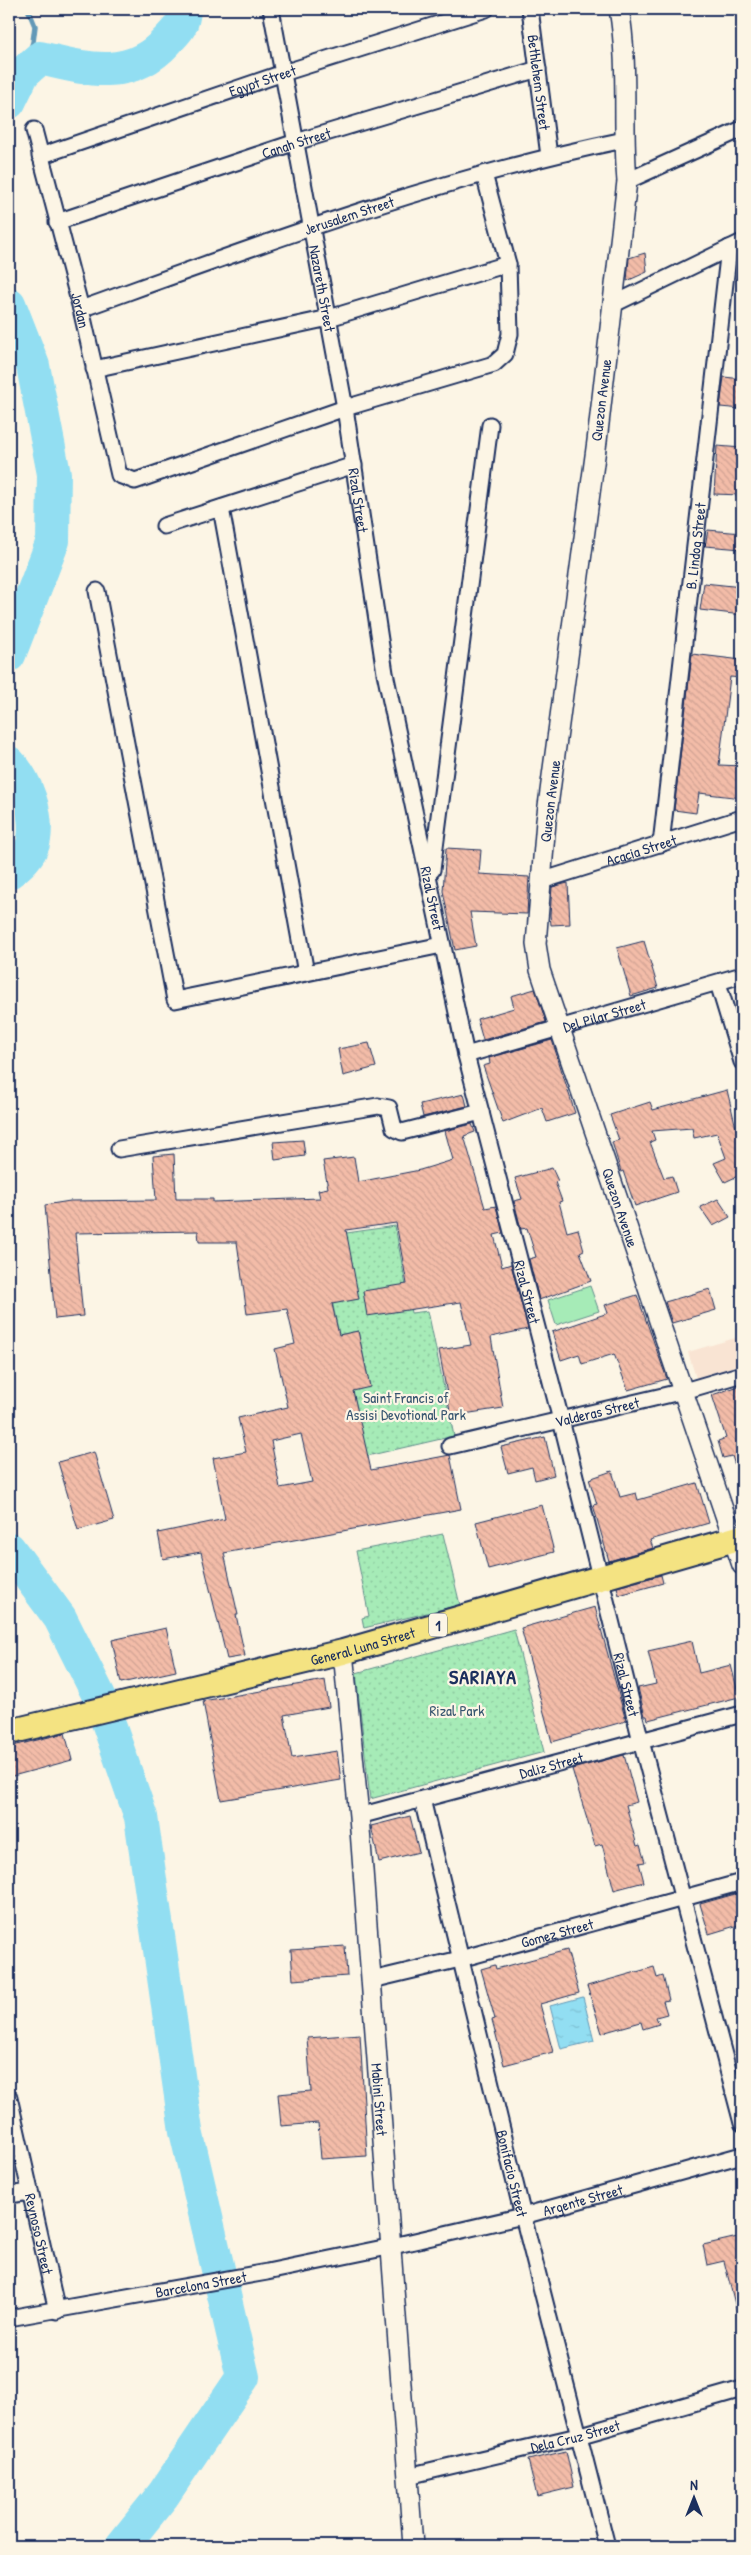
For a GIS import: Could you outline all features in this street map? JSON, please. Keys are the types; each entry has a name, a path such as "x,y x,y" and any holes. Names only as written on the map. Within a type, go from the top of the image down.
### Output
{"main road":[{"name":"General Luna Street","path":"9,1732 343,1652 738,1538"}],"street":[{"name":"Nazareth Street","path":"271,9 346,408 353,458"},
{"name":"Egypt Street","path":"40,156 283,73 486,9"},
{"name":"Bethlehem Street","path":"530,9 549,156"},
{"name":"Quezon Avenue","path":"619,9 624,36 624,140 627,180 546,821 536,944 540,970 684,1392 738,1538 742,1565"},
{"name":"Canah Street","path":"57,222 296,142 538,69"},
{"path":"627,180 742,129"},
{"name":"Jordan","path":"34,130 81,309 119,475 135,481 346,408"},
{"name":"Jerusalem Street","path":"81,309 311,226 549,156 624,140"},
{"path":"346,408 494,364 505,354 510,334 508,264 484,174"},
{"path":"612,304 736,245"},
{"name":"B. Lindog Street","path":"661,844 736,245"},
{"path":"94,368 329,318 508,264"},
{"path":"431,881 490,425"},
{"path":"164,526 221,508 353,458"},
{"name":"Rizal Street","path":"353,458 385,673 431,881 442,945 466,1055 562,1420 641,1741 742,2123"},
{"path":"221,508 306,973"},
{"path":"97,591 175,1000 442,945"},
{"name":"Acacia Street","path":"541,881 742,818"},
{"name":"Del Pilar Street","path":"466,1055 742,975"},
{"path":"718,983 742,1062"},
{"path":"119,1149 378,1106 389,1108 394,1128 402,1132 481,1112"},
{"name":"Valderas Street","path":"450,1446 684,1392 742,1374"},
{"name":"Mabini Street","path":"343,1652 359,1816 393,2246 413,2546"},
{"name":"Daliz Street","path":"359,1816 742,1714"},
{"name":"Bonifacio Street","path":"422,1799 523,2216 606,2546"},
{"name":"Gomez Street","path":"372,1980 460,1960 742,1882"},
{"name":"Reynoso Street","path":"9,2097 57,2311"},
{"name":"Argente Street","path":"393,2246 523,2216 742,2155"},
{"path":"9,2195 30,2192"},
{"name":"Barcelona Street","path":"9,2318 57,2311 267,2272 393,2246"},
{"name":"Dela Cruz Street","path":"408,2476 578,2436 742,2389"}],"shaded area":[{"path":"742,1336 742,1364 696,1378 688,1352"}],"green space":[{"name":"Saint Francis of Assisi Devotional Park","path":"395,1226 411,1313 428,1311 454,1436 367,1456 353,1391 370,1386 358,1331 339,1335 319,1237"},
{"path":"590,1286 599,1311 556,1325 548,1300"},
{"path":"443,1534 460,1605 364,1628 362,1618 369,1616 356,1551"},
{"name":"Rizal Park","path":"514,1629 544,1752 370,1799 356,1673"}],"water":[{"path":"583,1997 594,2041 561,2049 550,2006"}],"building":[{"path":"645,253 647,272 627,281 629,258"},
{"path":"724,377 742,379 742,409 720,407"},
{"path":"717,446 742,448 742,495 714,494"},
{"path":"708,530 742,533 742,549 705,546"},
{"path":"704,583 742,587 742,615 700,610"},
{"path":"692,654 742,660 742,678 730,677 719,765 742,766 742,798 699,793 696,813 674,810"},
{"path":"446,848 481,850 479,874 529,877 527,914 470,912 476,946 455,950 443,891"},
{"path":"568,883 570,924 551,925 552,887"},
{"path":"644,941 658,988 631,996 617,948"},
{"path":"535,989 546,1022 483,1040 477,1019 514,1008 511,996"},
{"path":"552,1040 575,1113 547,1122 542,1108 503,1123 483,1066 490,1064 489,1058"},
{"path":"369,1043 376,1067 343,1076 338,1049"},
{"path":"727,1090 737,1132 742,1130 742,1174 725,1182 714,1163 726,1158 717,1133 694,1138 692,1128 652,1131 655,1140 650,1142 664,1178 672,1176 677,1192 635,1206 623,1171 621,1172 612,1142 619,1140 610,1115 650,1102 653,1110"},
{"path":"464,1094 467,1106 423,1117 420,1104"},
{"path":"472,1124 475,1132 464,1136 485,1208 496,1206 503,1233 494,1235 502,1267 511,1264 528,1329 491,1337 503,1408 451,1416 439,1350 471,1345 461,1302 367,1316 363,1291 407,1284 396,1223 346,1230 359,1299 332,1304 339,1335 358,1331 370,1387 353,1391 371,1470 450,1455 461,1509 224,1553 245,1656 227,1659 201,1552 163,1559 158,1533 225,1519 213,1458 246,1452 238,1418 288,1407 275,1349 295,1344 287,1309 247,1314 237,1242 199,1242 198,1231 75,1233 83,1316 55,1319 45,1205 70,1201 156,1200 153,1156 174,1154 176,1199 213,1199 213,1202 320,1198 318,1190 328,1188 323,1161 354,1157 358,1182 420,1170 453,1160 445,1131","holes":["301,1434 312,1482 280,1488 271,1441"]},
{"path":"303,1140 305,1156 275,1160 273,1142"},
{"path":"552,1168 558,1181 555,1182 562,1201 559,1202 567,1232 578,1229 584,1250 580,1252 591,1281 539,1300 529,1259 536,1257 527,1228 521,1229 514,1201 522,1199 515,1178"},
{"path":"718,1199 730,1217 713,1226 700,1207"},
{"path":"710,1289 716,1310 672,1323 665,1302"},
{"path":"637,1295 667,1379 628,1390 614,1354 582,1364 579,1354 561,1360 552,1332 608,1313 605,1305"},
{"path":"742,1385 742,1477 739,1478 732,1456 723,1458 718,1441 726,1438 712,1395"},
{"path":"545,1437 554,1475 535,1480 532,1467 508,1473 501,1447"},
{"path":"94,1452 114,1520 78,1530 58,1462"},
{"path":"612,1471 620,1497 636,1493 638,1500 697,1483 709,1523 650,1540 653,1548 609,1561 593,1505 597,1504 589,1479"},
{"path":"542,1505 554,1552 488,1569 476,1522"},
{"path":"661,1575 663,1583 619,1595 617,1587"},
{"path":"595,1607 626,1721 552,1742 521,1628"},
{"path":"166,1628 176,1671 121,1683 112,1640"},
{"path":"692,1641 699,1673 731,1665 739,1697 648,1720 647,1716 645,1716 638,1688 656,1684 648,1651"},
{"path":"325,1680 329,1707 284,1715 292,1758 337,1751 341,1780 221,1800 203,1701"},
{"path":"65,1733 72,1760 9,1777 9,1747"},
{"path":"624,1755 637,1802 626,1805 637,1846 640,1845 645,1862 639,1863 644,1882 614,1890 602,1844 595,1846 572,1769"},
{"path":"410,1816 419,1852 379,1862 371,1826"},
{"path":"742,1892 742,1924 709,1934 700,1904"},
{"path":"345,1946 347,1976 293,1980 291,1950"},
{"path":"567,1950 579,1993 540,2004 553,2052 504,2065 492,2020 495,2019 481,1969 495,1965 496,1969"},
{"path":"654,1967 657,1978 663,1976 669,2000 663,2001 667,2014 656,2017 659,2024 643,2029 641,2022 602,2033 587,1986"},
{"path":"360,2034 367,2156 321,2159 318,2123 281,2126 278,2094 311,2091 307,2038"},
{"path":"742,2236 742,2311 737,2312 724,2261 707,2265 703,2245"},
{"path":"566,2451 574,2487 537,2496 528,2460"}],"waterway":[{"path":"23,73 33,42 35,26 28,9"},
{"path":"9,102 23,73 40,58 74,66 107,69 123,67 138,62 153,54 177,30 181,23 184,9"},
{"path":"9,304 33,366 54,474 53,541 9,655"},
{"path":"9,763 21,779 29,798 35,829 33,844 28,853 9,872"},
{"path":"9,1549 60,1618 99,1696 141,1817 186,2131 243,2377 163,2495 122,2546"}],"district":[{"name":"SARIAYA","path":"483,1676"}]}
